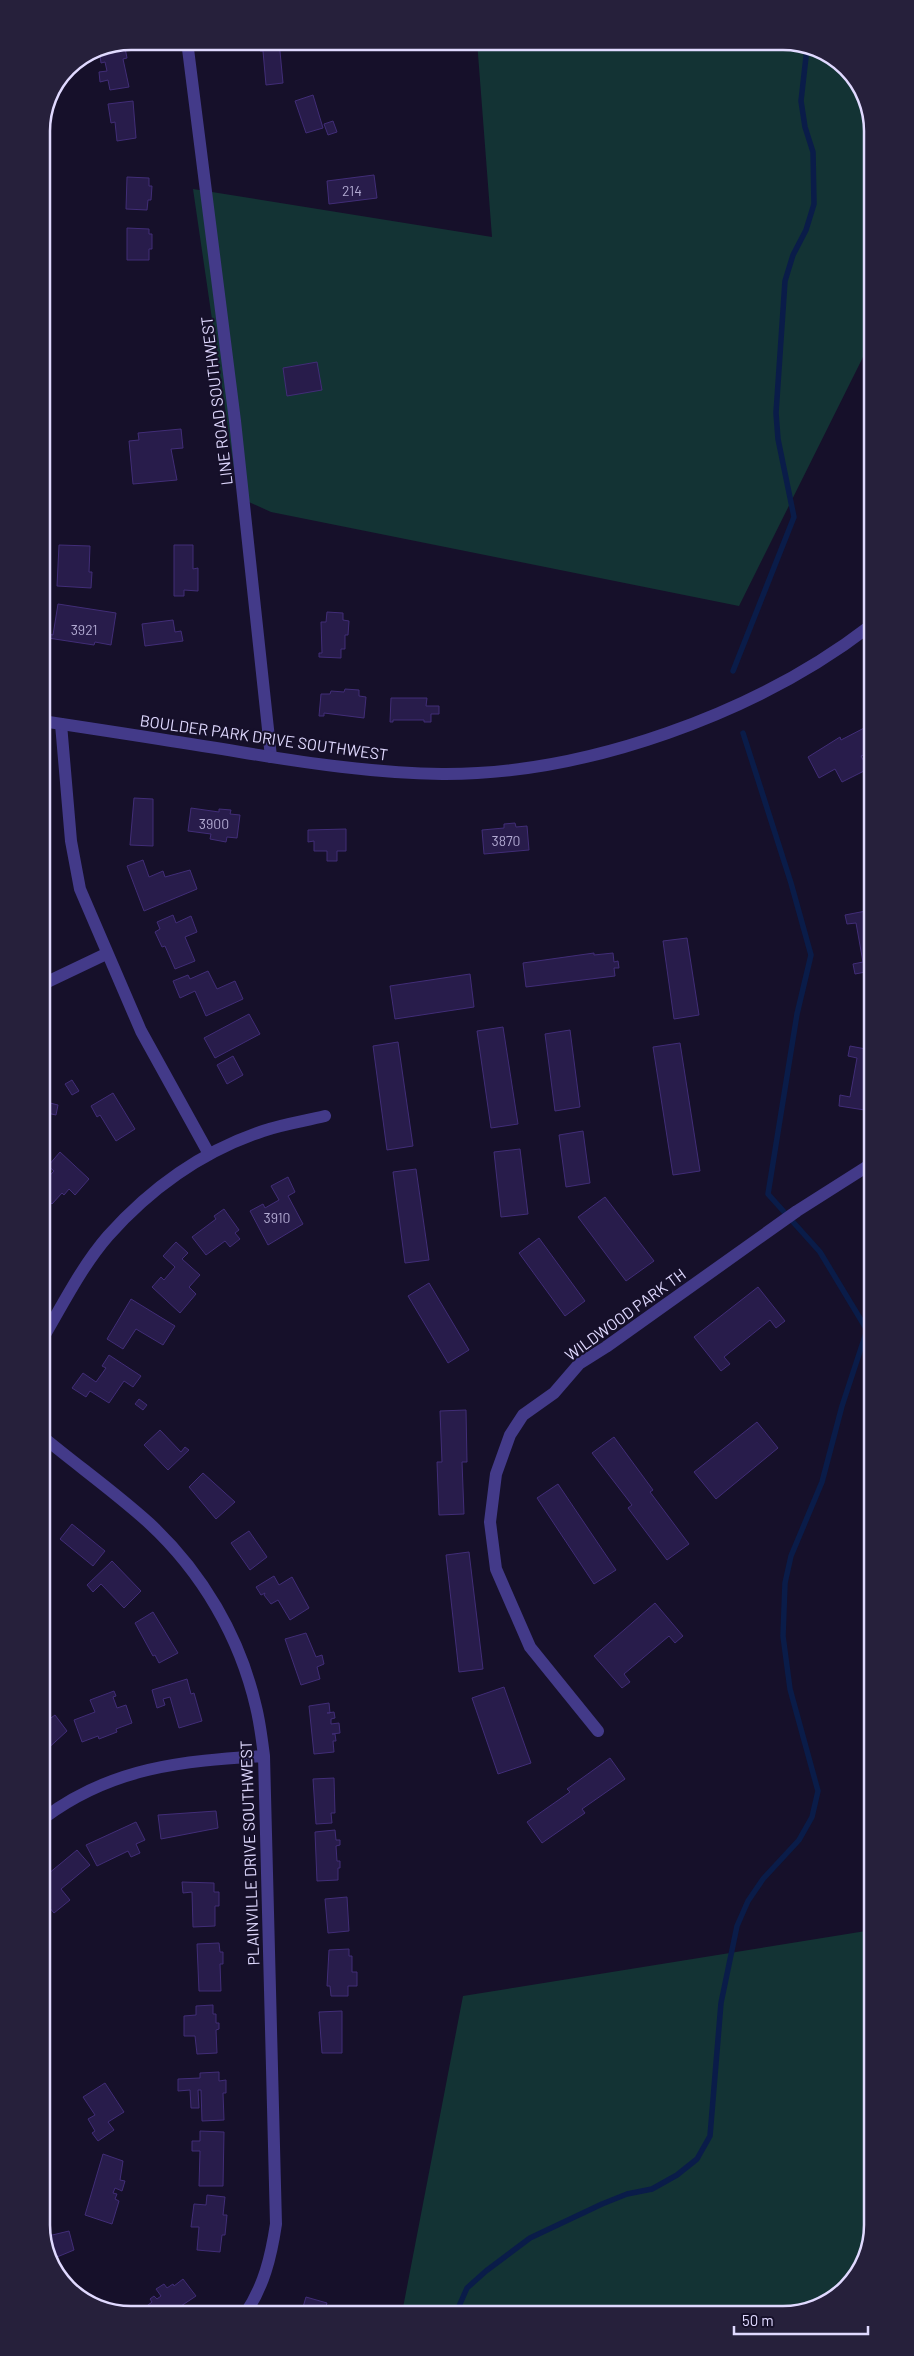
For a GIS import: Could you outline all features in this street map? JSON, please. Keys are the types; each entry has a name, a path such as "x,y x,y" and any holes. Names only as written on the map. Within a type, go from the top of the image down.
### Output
{"street":[{"name":"LINE ROAD SOUTHWEST","path":"188,50 234,412 272,757"},
{"name":"BOULDER PARK DRIVE SOUTHWEST","path":"50,722 361,770 444,774 522,768 599,754 683,728 775,687 843,648 864,631"},
{"path":"61,724 71,841 80,889 106,954 141,1031 209,1154"},
{"path":"50,981 106,954"},
{"path":"50,1326 80,1275 107,1237 152,1192 209,1154 263,1130 326,1116"},
{"name":"WILDWOOD PARK TH","path":"598,1732 530,1647 496,1569 490,1522 496,1474 510,1435 522,1415 554,1393 578,1364 606,1347 797,1211 864,1168"},
{"name":"PLAINVILLE DRIVE SOUTHWEST","path":"50,1443 150,1524 198,1578 224,1618 243,1662 257,1708 264,1756 276,2224 272,2253 264,2279 249,2306"},
{"path":"50,1814 63,1804 108,1782 155,1766 193,1760 264,1756"}],"green space":[{"path":"478,50 788,50 809,54 823,61 844,78 850,86 858,100 864,131 864,355 739,606 271,512 238,497 193,189 492,237"},
{"path":"864,1931 864,2225 860,2251 847,2274 828,2292 814,2300 783,2306 403,2306 463,1996"}],"building":[{"path":"280,50 283,83 266,85 263,51 260,51"},
{"path":"126,51 127,58 123,59 129,87 110,90 108,80 100,82 99,72 107,71 105,62 101,63 100,56"},
{"path":"313,95 323,128 306,133 295,101"},
{"path":"133,101 136,138 117,141 115,122 111,123 108,104"},
{"path":"333,121 337,132 328,135 324,124"},
{"path":"374,175 377,198 329,204 327,181"},
{"path":"127,177 149,178 149,186 152,186 151,200 148,200 147,210 126,209"},
{"path":"127,228 149,229 149,234 152,234 152,249 149,249 149,260 127,260"},
{"path":"317,362 322,390 287,396 283,368"},
{"path":"181,429 183,448 171,449 177,480 133,484 129,441 139,440 138,433"},
{"path":"59,545 90,546 89,572 92,572 91,588 57,586"},
{"path":"174,545 193,545 193,569 198,568 198,591 184,590 184,596 174,596"},
{"path":"58,604 116,613 111,645 95,642 94,645 50,638 50,634 53,635"},
{"path":"327,612 343,613 343,620 349,621 348,635 345,635 345,649 341,649 341,658 319,657 319,653 322,653 321,622 326,622"},
{"path":"173,620 175,632 181,631 183,641 145,646 142,624"},
{"path":"345,689 359,690 359,696 366,697 364,718 324,713 324,716 319,716 321,694 330,694 331,691 344,692"},
{"path":"391,698 427,698 426,706 439,706 439,714 431,714 431,722 424,722 424,720 393,720 393,722 390,722"},
{"path":"864,728 864,755 861,756 864,762 864,771 842,782 835,769 819,778 808,757 840,737 841,740"},
{"path":"134,798 153,799 153,846 130,845"},
{"path":"191,808 219,812 219,809 231,810 230,814 240,815 237,838 227,837 226,842 210,839 211,834 188,831"},
{"path":"515,823 516,827 527,826 529,850 484,854 482,830 504,828 504,824"},
{"path":"346,829 346,851 337,851 337,861 327,861 327,851 314,851 314,841 308,842 308,830"},
{"path":"143,860 149,877 163,871 165,877 190,870 197,889 144,911 127,866"},
{"path":"864,911 864,972 855,974 853,964 863,962 856,923 847,924 845,915"},
{"path":"173,915 176,923 191,916 197,932 185,937 195,961 175,969 165,946 162,947 155,932 160,929 157,922"},
{"path":"687,938 699,1015 674,1019 663,941"},
{"path":"594,953 594,955 613,953 614,962 618,961 619,968 614,968 615,976 526,987 523,963"},
{"path":"208,971 217,989 235,981 243,999 206,1016 195,991 180,998 173,981 188,975 190,979"},
{"path":"470,974 474,1007 395,1019 390,986"},
{"path":"249,1014 260,1034 215,1058 204,1038"},
{"path":"503,1027 518,1124 491,1128 477,1031"},
{"path":"570,1030 580,1107 555,1111 545,1034"},
{"path":"398,1042 413,1146 387,1150 373,1046"},
{"path":"680,1043 700,1171 673,1175 653,1047"},
{"path":"850,1046 864,1049 864,1110 839,1106 840,1095 850,1097 857,1058 848,1056"},
{"path":"233,1056 243,1075 227,1084 217,1065"},
{"path":"72,1080 79,1091 72,1095 65,1084"},
{"path":"113,1093 135,1129 116,1141 100,1115 97,1117 91,1106"},
{"path":"50,1103 58,1105 56,1115 50,1114"},
{"path":"583,1131 590,1183 566,1187 559,1135"},
{"path":"520,1149 528,1214 501,1217 494,1152"},
{"path":"60,1152 89,1179 75,1195 69,1189 64,1195 62,1193 52,1204 50,1202 50,1175 54,1171 50,1168 50,1164"},
{"path":"416,1169 429,1260 405,1263 393,1172"},
{"path":"288,1177 295,1192 288,1196 303,1224 268,1245 250,1211 263,1204 265,1208 279,1200 271,1186"},
{"path":"605,1197 654,1261 626,1281 578,1217"},
{"path":"224,1209 239,1230 235,1233 240,1239 230,1247 225,1241 206,1255 192,1237 216,1219 214,1216"},
{"path":"539,1238 585,1301 565,1316 519,1253"},
{"path":"176,1242 188,1253 182,1259 200,1275 189,1287 196,1294 180,1313 152,1287 161,1277 164,1280 175,1267 163,1256"},
{"path":"429,1283 469,1350 448,1363 408,1296"},
{"path":"758,1287 785,1321 776,1328 770,1320 724,1357 730,1364 721,1371 694,1337"},
{"path":"131,1299 175,1326 163,1345 136,1329 123,1349 107,1339"},
{"path":"109,1355 141,1376 133,1387 124,1381 109,1403 90,1391 86,1397 72,1388 83,1373 96,1382 106,1368 102,1366"},
{"path":"139,1399 147,1405 143,1410 135,1404"},
{"path":"466,1410 467,1462 462,1462 464,1514 439,1515 437,1462 442,1462 440,1411"},
{"path":"757,1422 778,1448 716,1499 694,1472"},
{"path":"160,1430 181,1452 185,1447 189,1450 168,1470 144,1445"},
{"path":"614,1437 653,1490 650,1492 689,1544 667,1560 628,1508 632,1505 592,1453"},
{"path":"203,1473 235,1502 216,1519 189,1487"},
{"path":"558,1484 616,1570 594,1584 537,1498"},
{"path":"72,1524 105,1551 93,1566 60,1539"},
{"path":"249,1531 267,1557 250,1570 231,1543"},
{"path":"469,1552 483,1669 459,1672 446,1555"},
{"path":"112,1561 141,1591 124,1608 101,1584 93,1592 87,1585"},
{"path":"274,1576 279,1585 292,1577 309,1608 290,1620 278,1600 271,1604 264,1595 265,1593 261,1595 256,1587"},
{"path":"655,1603 683,1636 675,1643 669,1636 624,1674 630,1682 622,1688 594,1656"},
{"path":"153,1612 178,1653 159,1663 155,1655 153,1656 135,1623"},
{"path":"306,1633 316,1657 322,1655 324,1664 317,1667 320,1679 301,1685 285,1639"},
{"path":"187,1679 191,1694 194,1693 202,1721 179,1728 170,1697 163,1699 165,1705 157,1708 152,1690"},
{"path":"504,1687 531,1763 498,1774 472,1698"},
{"path":"114,1691 116,1696 113,1697 117,1708 126,1705 132,1723 116,1729 117,1732 99,1739 98,1736 82,1742 74,1720 95,1712 90,1700"},
{"path":"329,1703 330,1713 334,1712 335,1718 331,1719 331,1724 339,1723 340,1733 332,1734 335,1734 336,1741 333,1741 334,1752 314,1754 309,1706"},
{"path":"55,1715 67,1731 50,1747 50,1719"},
{"path":"610,1758 625,1779 582,1809 585,1813 542,1843 527,1822 570,1792 567,1789"},
{"path":"334,1778 335,1813 331,1813 332,1823 316,1824 313,1779"},
{"path":"216,1811 218,1828 161,1839 158,1815"},
{"path":"136,1822 145,1840 136,1844 140,1853 131,1857 128,1851 97,1866 86,1845"},
{"path":"335,1830 336,1840 340,1840 340,1845 336,1846 337,1861 340,1861 338,1880 317,1881 315,1832"},
{"path":"77,1850 90,1865 61,1889 70,1900 54,1913 50,1908 50,1872"},
{"path":"182,1882 214,1883 214,1892 219,1892 219,1906 215,1906 215,1926 193,1927 192,1892 183,1893"},
{"path":"347,1897 349,1931 328,1933 325,1899"},
{"path":"219,1943 220,1952 223,1952 223,1964 220,1964 221,1991 199,1991 197,1944"},
{"path":"349,1949 349,1956 352,1956 352,1972 357,1972 357,1986 348,1986 348,1996 331,1996 330,1986 327,1986 329,1950"},
{"path":"213,2005 216,2023 219,2023 219,2029 216,2030 217,2053 197,2054 195,2036 184,2036 184,2016 196,2015 196,2006"},
{"path":"342,2011 342,2053 322,2053 319,2012"},
{"path":"219,2072 219,2081 226,2080 226,2093 223,2093 224,2120 202,2121 201,2090 198,2090 199,2108 191,2108 190,2090 178,2091 178,2079 200,2078 200,2073"},
{"path":"105,2083 124,2112 108,2122 114,2130 98,2141 92,2133 95,2131 88,2119 95,2115 83,2097"},
{"path":"200,2131 224,2132 223,2186 199,2186 200,2151 192,2151 192,2141 200,2141"},
{"path":"103,2154 123,2161 120,2180 125,2181 122,2191 115,2188 113,2193 117,2194 115,2199 119,2201 112,2224 85,2215"},
{"path":"207,2195 225,2197 223,2215 227,2215 225,2235 222,2235 220,2252 197,2250 199,2227 191,2227 194,2204 206,2205"},
{"path":"69,2231 74,2250 57,2258 51,2235"},
{"path":"183,2279 196,2296 181,2306 147,2306 152,2302 150,2299 154,2296 157,2299 161,2296 156,2289 164,2284 167,2288 173,2284 174,2286"},
{"path":"306,2297 327,2303 326,2306 303,2306"}],"waterway":[{"path":"733,671 794,517 778,439 776,413 785,281 793,255 806,230 814,204 813,152 805,127 801,101 806,54"},
{"path":"743,733 791,883 811,955 797,1014 768,1194 820,1252 864,1325"},
{"path":"459,2306 467,2288 486,2271 530,2238 602,2204 627,2194 652,2189 677,2175 697,2159 710,2136 721,2003 737,1926 748,1901 763,1879 799,1840 812,1817 818,1791 790,1689 783,1636 785,1583 791,1556 822,1482 842,1406 864,1339"}]}
